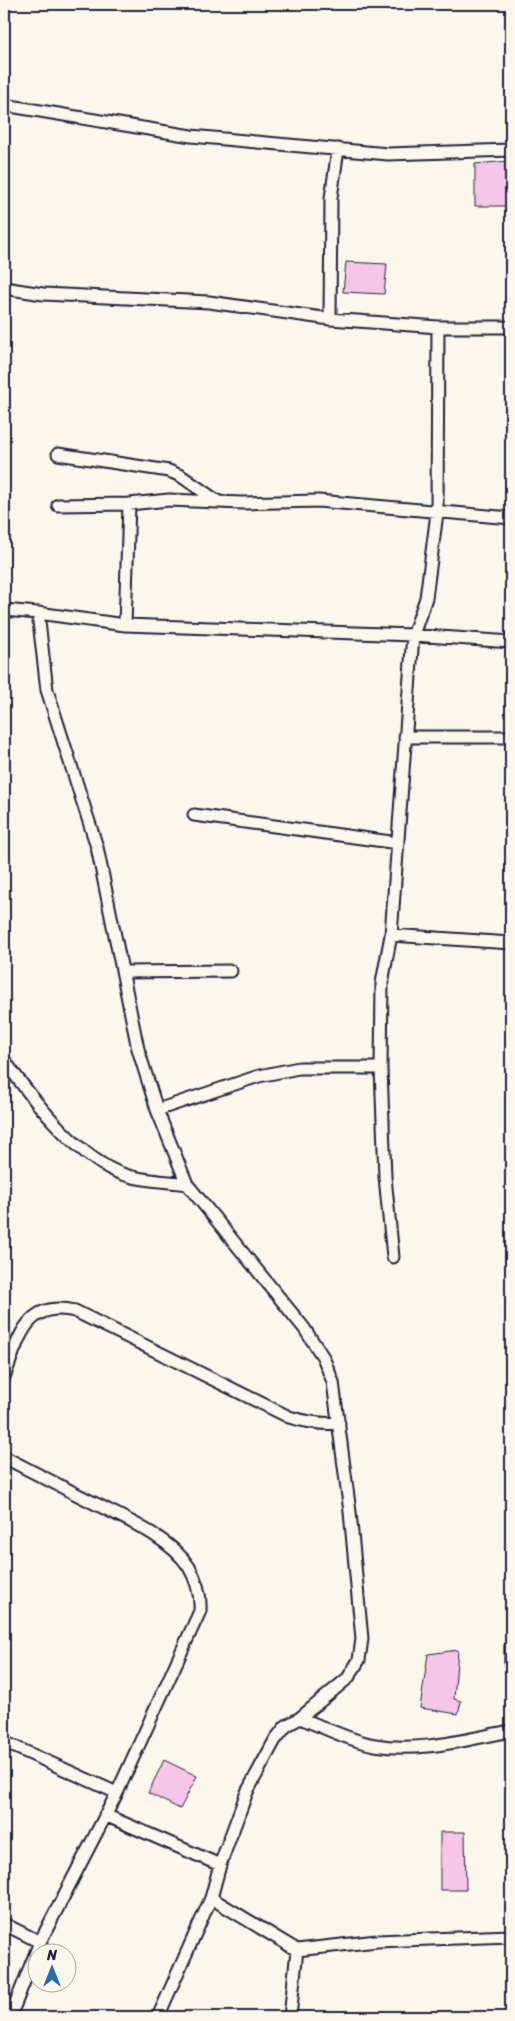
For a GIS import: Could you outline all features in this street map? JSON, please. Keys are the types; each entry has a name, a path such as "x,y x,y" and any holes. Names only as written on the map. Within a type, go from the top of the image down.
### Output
{"street":[{"path":"4,106 191,136 388,154 511,150"},
{"path":"330,319 332,198 338,149"},
{"path":"4,288 44,294 209,302 330,319 438,327 511,327"},
{"path":"393,1257 385,1177 381,1068 382,983 391,935 413,635 426,598 437,513 438,327"},
{"path":"58,454 169,471 181,476 217,501"},
{"path":"58,505 129,504 169,500 318,501 437,513 511,518"},
{"path":"125,626 129,504"},
{"path":"4,610 125,626 413,635 511,642"},
{"path":"38,613 47,690 97,847 138,1049 157,1110 188,1184 304,1328 318,1350 334,1382 350,1512 362,1639 359,1660 348,1678 300,1718 286,1726 275,1740 256,1775 247,1792 220,1865 211,1898 158,2017"},
{"path":"405,737 511,738"},
{"path":"194,815 398,843"},
{"path":"391,935 511,943"},
{"path":"122,972 231,971"},
{"path":"4,1060 26,1091 69,1137 92,1157 116,1172 188,1184"},
{"path":"157,1110 259,1076 300,1068 381,1068"},
{"path":"4,1377 28,1322 40,1312 52,1308 64,1308 75,1310 289,1417 311,1424 339,1423"},
{"path":"4,1457 147,1530 172,1549 188,1566 197,1583 201,1600 200,1610 117,1793 40,1942 10,2017"},
{"path":"511,1646 511,1665"},
{"path":"300,1718 353,1739 374,1745 391,1747 446,1743 511,1731"},
{"path":"4,1742 117,1793"},
{"path":"105,1815 220,1865"},
{"path":"211,1898 296,1950 377,1941 511,1936"},
{"path":"4,1924 40,1942"},
{"path":"290,2017 296,1950"}],"building":[{"path":"510,161 511,206 475,206 475,164"},
{"path":"346,262 387,264 384,294 343,292"},
{"path":"458,1650 454,1699 461,1701 458,1714 420,1708 428,1654"},
{"path":"164,1760 197,1776 180,1809 148,1793"},
{"path":"440,1832 465,1832 466,1890 440,1890"}]}
